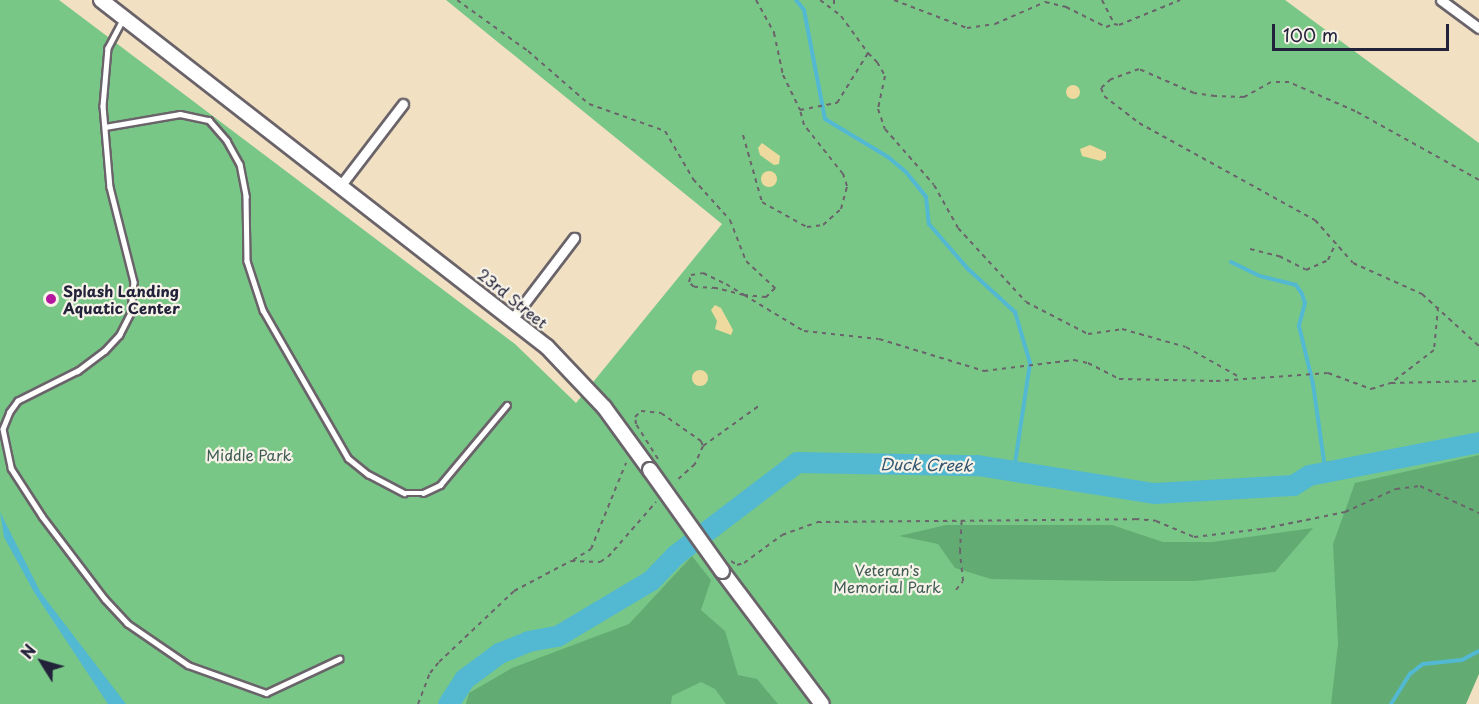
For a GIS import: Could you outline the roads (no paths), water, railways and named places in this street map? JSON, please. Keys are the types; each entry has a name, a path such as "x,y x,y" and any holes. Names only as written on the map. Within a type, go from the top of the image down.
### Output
{"street":[{"name":"23rd Street","path":"101,0 513,318 582,383 655,467 723,571 822,704"},
{"path":"1442,0 1479,28"},
{"path":"341,185 403,104"},
{"path":"513,318 574,238"}],"lane":[{"path":"125,18 108,48 105,127 110,187 134,282 131,313 120,335 105,351 78,371 18,401 2,427 11,468 42,516 105,599 127,623 188,665 266,693 339,659"},
{"path":"105,127 180,114 209,120 227,141 240,164 246,196 247,261 263,310 348,458 368,474 404,493 423,493 440,485 507,405"}],"water":[{"path":"0,512 41,593 126,704 108,704 34,592 4,537"}],"waterway":[{"path":"796,0 804,10 825,119 888,157 906,172 926,197 929,224 968,269 1015,312 1030,363 1014,470"},
{"path":"1231,262 1260,276 1296,285 1302,294 1305,303 1299,326 1313,384 1326,475"},
{"name":"Duck Creek","path":"448,704 464,679 499,653 528,641 557,636 651,580 675,555 797,462 977,465 1154,493 1293,485 1309,475 1479,442"},
{"path":"1391,704 1410,674 1423,664 1462,660 1479,651"}],"place":[{"name":"Splash Landing Aquatic Center","path":"51,299"}],"park label":[{"name":"Middle Park","path":"249,455"},
{"name":"Veteran's Memorial Park","path":"887,578"}]}
